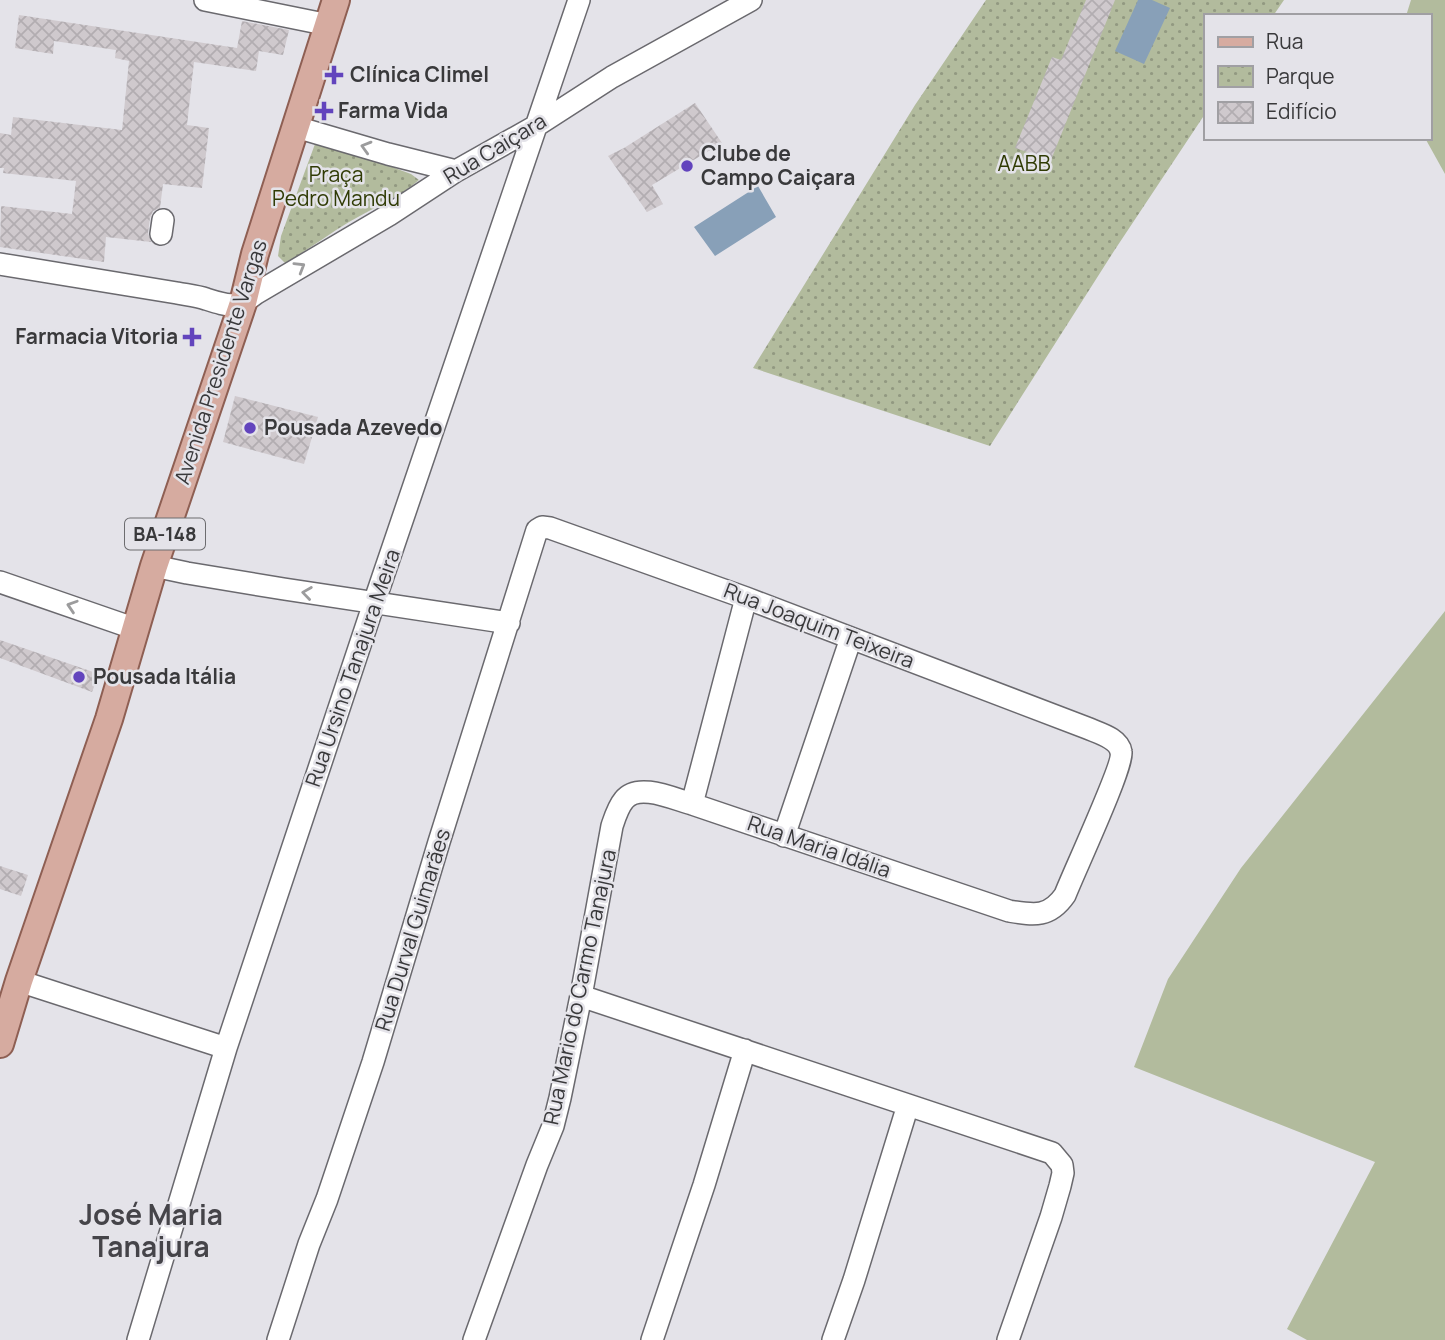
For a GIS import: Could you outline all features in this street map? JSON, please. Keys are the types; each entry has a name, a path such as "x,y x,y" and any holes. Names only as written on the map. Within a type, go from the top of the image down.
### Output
{"main road":[{"name":"Avenida Presidente Vargas","path":"0,1044 109,719 154,566 243,303 255,254 333,12"}],"street":[{"path":"205,0 333,12"},
{"name":"Rua Ursino Tanajura Meira","path":"138,1340 226,1048 579,0"},
{"name":"Rua Caiçara","path":"243,303 612,77 751,0"},
{"path":"296,127 456,171"},
{"path":"0,264 177,293 204,298 222,305 243,303"},
{"name":"Rua Durval Guimarães","path":"278,1340 373,1062 537,530 542,527 550,528"},
{"name":"Rua Joaquim Teixeira","path":"550,528 747,598 1087,728 1116,742 1121,758 1065,895 1056,907 1044,913 1009,911"},
{"path":"154,566 238,582 509,623"},
{"path":"0,582 136,629"},
{"path":"692,804 747,598"},
{"path":"784,836 851,638"},
{"name":"Rua Maria Idália","path":"629,795 640,791 651,792 692,804 1009,911"},
{"name":"Rua Mario do Carmo Tanajura","path":"474,1340 561,1098 612,826 623,801 629,795"},
{"path":"19,981 226,1048"},
{"path":"581,996 1052,1153 1062,1165 1063,1174 1051,1217 1008,1340"},
{"path":"653,1340 745,1050"},
{"path":"833,1340 908,1105"}],"green space":[{"name":"AABB","path":"986,0 1284,0 1274,14 1204,14 1204,116 990,446 753,368 915,105"},
{"path":"1411,0 1445,0 1445,174 1426,140 1431,140 1431,14 1407,14"},
{"name":"Praça Pedro Mandu","path":"315,144 364,156 411,174 419,180 285,263 278,256 281,236"},
{"path":"1445,611 1445,1340 1307,1340 1287,1329 1375,1162 1134,1067 1168,979 1241,868"}],"water":[{"path":"1138,0 1152,0 1170,8 1144,64 1115,51"},
{"path":"758,186 776,217 715,256 694,227"}],"building":[{"path":"1086,0 1115,0 1051,160 1015,148 1052,57 1061,60"},
{"path":"19,15 237,48 242,21 289,30 283,55 259,51 256,71 194,62 187,125 209,128 202,188 163,184 160,208 153,211 150,218 148,233 151,242 106,237 104,262 0,247 1,206 72,214 76,181 3,173 4,168 0,168 0,133 11,135 13,117 122,130 129,61 115,58 116,50 54,41 53,54 15,48"},
{"path":"695,103 722,143 652,185 663,204 647,212 608,156"},
{"path":"235,396 318,417 304,464 223,442"},
{"path":"0,640 99,674 92,692 0,658"},
{"path":"0,866 28,875 21,896 0,889"}],"place":[{"name":"Clínica Climel","path":"334,75"},
{"name":"Farma Vida","path":"324,111"},
{"name":"Clube de Campo Caiçara","path":"687,166"},
{"name":"Farmacia Vitoria","path":"192,337"},
{"name":"Pousada Azevedo","path":"250,428"},
{"name":"Pousada Itália","path":"79,677"}],"district":[{"name":"José Maria Tanajura","path":"151,1231"}]}
